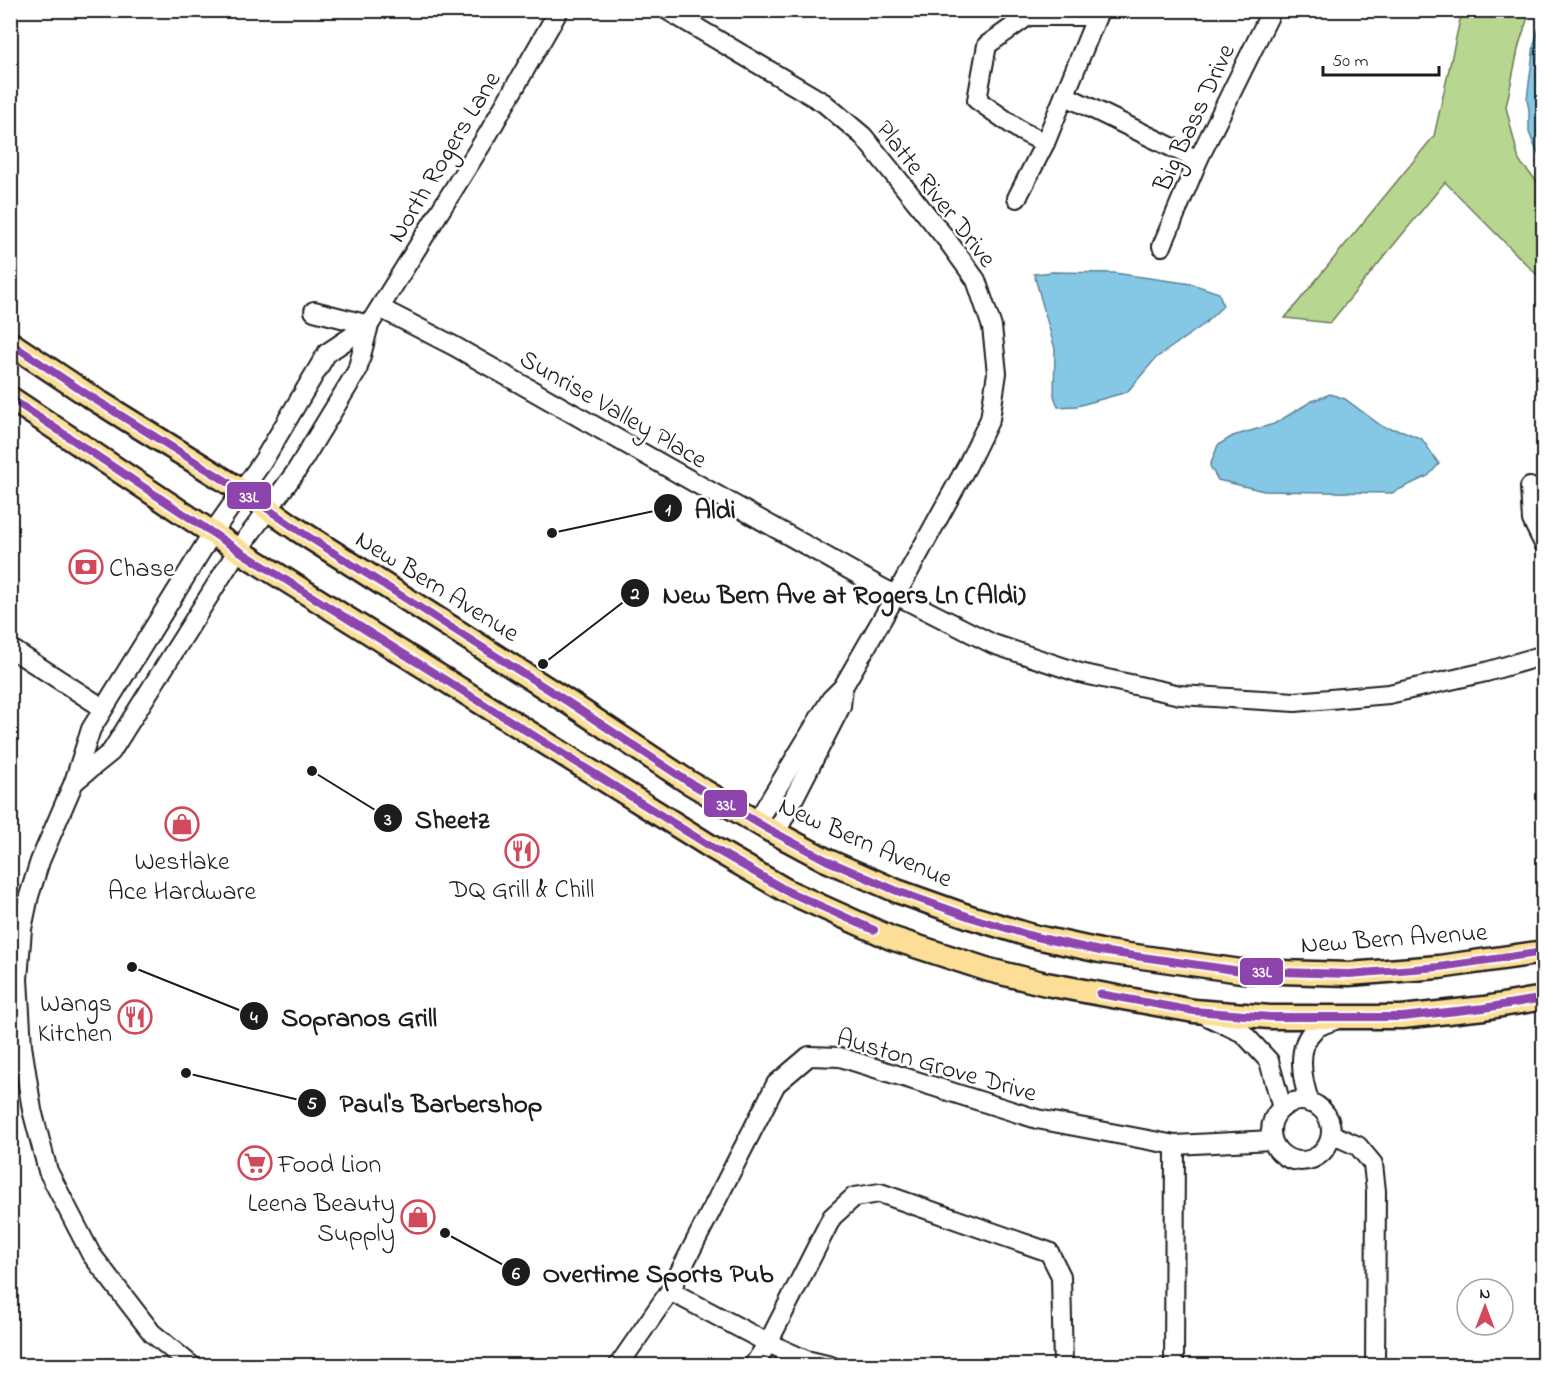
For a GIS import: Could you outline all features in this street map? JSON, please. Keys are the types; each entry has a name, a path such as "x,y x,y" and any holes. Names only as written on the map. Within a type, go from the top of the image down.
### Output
{"main road":[{"name":"New Bern Avenue","path":"10,343 687,781 766,828 826,860 897,891 969,917 1032,936 1100,951 1240,971 1349,974 1439,967 1544,952"},
{"path":"10,398 238,550 713,848 787,891 891,938 989,970 1047,984 1194,1011 1270,1017 1402,1017 1484,1008 1544,998"}],"street":[{"name":"North Rogers Lane","path":"74,782 111,752 238,550 295,473 357,371 369,326 488,134 559,10"},
{"name":"Platte River Drive","path":"667,10 824,103 863,136 976,280 992,327 995,350 997,373 990,419 967,466 843,687 841,706 766,828"},
{"name":"Big Bass Drive","path":"1162,246 1198,160 1272,10"},
{"path":"1017,198 1045,143 1097,13 1028,16 987,45 977,100 1021,131 1045,143"},
{"path":"1064,95 1198,160"},
{"name":"Sunrise Valley Place","path":"380,308 454,346 896,595 993,644 1080,673 1180,695 1295,702 1389,694 1486,672 1544,655"},
{"path":"314,311 369,326"},
{"name":"North Rogers Lane","path":"192,1365 152,1333 91,1254 48,1171 32,1110 21,1046 18,979 22,929 40,861 74,782 91,729 213,532 263,461 327,353 369,326"},
{"path":"1530,487 1532,520 1544,544"},
{"path":"10,648 104,708"},
{"path":"1194,1011 1243,1033 1269,1061 1282,1108"},
{"path":"1310,1103 1302,1064 1306,1039 1317,1028 1340,1018"},
{"name":"Auston Grove Drive","path":"618,1365 670,1291 776,1084 809,1056 840,1057 1037,1119 1175,1145 1272,1140"},
{"path":"1294,1102 1310,1103 1322,1109 1328,1117 1331,1134 1321,1154 1312,1159 1292,1160 1277,1149 1272,1140 1273,1120 1282,1108 1294,1102"},
{"path":"1331,1134 1358,1146 1373,1164 1376,1191 1375,1365"},
{"path":"1174,1365 1175,1145"},
{"path":"753,1365 768,1343 832,1217 854,1197 880,1193 1049,1252 1061,1276 1063,1365"},
{"path":"670,1291 768,1343 806,1360 831,1365"}],"green space":[{"path":"1462,11 1530,11 1519,45 1506,107 1519,161 1543,188 1543,281 1445,182 1330,323 1285,318 1434,136"}],"water":[{"path":"1543,20 1543,162 1529,132 1527,99 1534,45"},
{"path":"1114,273 1192,284 1219,293 1223,306 1203,325 1156,358 1127,392 1077,406 1058,407 1054,396 1055,349 1034,274"},
{"path":"1330,394 1345,399 1383,427 1403,431 1422,439 1439,464 1428,476 1392,493 1264,491 1218,480 1210,466 1218,445 1233,436 1274,424 1312,401"}],"transit line":[{"name":"33L","path":"10,343 687,781 826,860 897,891 1032,936 1100,951 1241,971 1349,974 1439,967 1544,952"},
{"name":"33L","path":"10,398 238,550 713,848 787,891 874,930"},
{"name":"33L","path":"1100,994 1194,1011 1270,1017 1402,1017 1484,1008 1544,998"}],"place":[{"name":"Aldi","path":"552,533"},
{"name":"Chase","path":"86,567"},
{"name":"New Bern Ave at Rogers Ln (Aldi)","path":"543,664"},
{"name":"Sheetz","path":"312,771"},
{"name":"Westlake Ace Hardware","path":"182,824"},
{"name":"DQ Grill & Chill","path":"522,851"},
{"name":"Sopranos Grill","path":"132,967"},
{"name":"Wangs Kitchen","path":"135,1017"},
{"name":"Paul's Barbershop","path":"186,1073"},
{"name":"Food Lion","path":"255,1163"},
{"name":"Leena Beauty Supply","path":"418,1217"},
{"name":"Overtime Sports Pub","path":"445,1233"}]}
